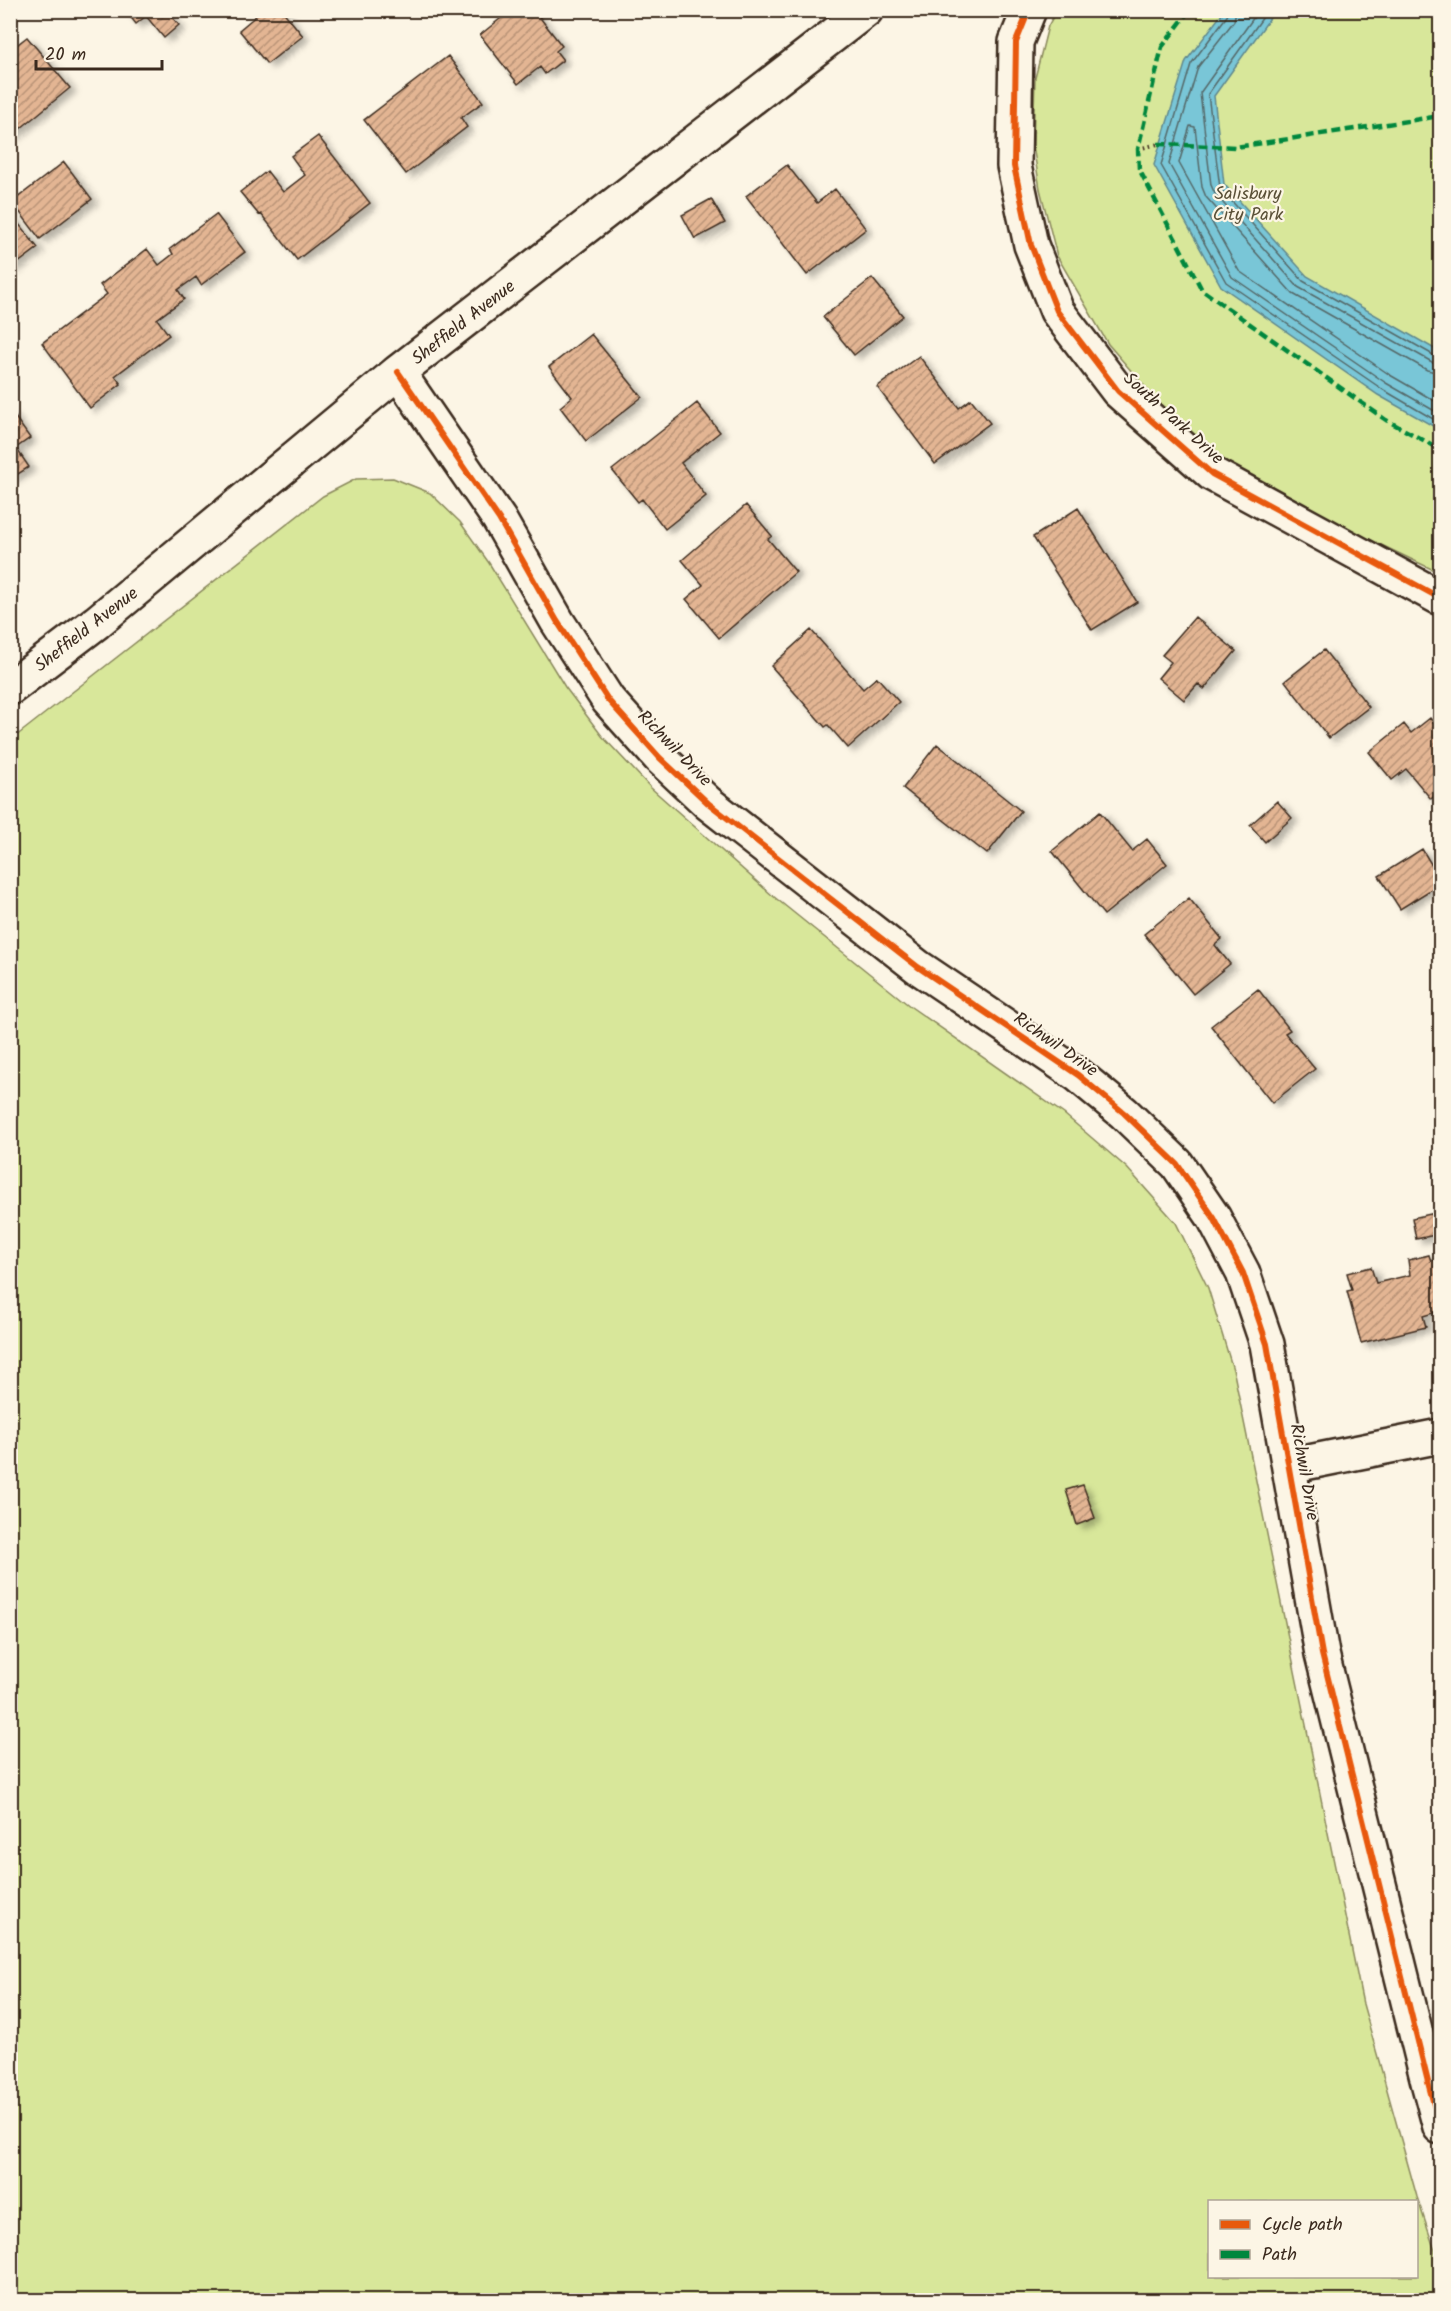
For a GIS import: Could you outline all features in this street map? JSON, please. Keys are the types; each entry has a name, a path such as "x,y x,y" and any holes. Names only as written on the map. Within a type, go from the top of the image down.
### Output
{"street":[{"name":"Sheffield Avenue","path":"10,688 97,622 398,372 866,10"},
{"name":"South Park Drive","path":"1029,10 1016,42 1014,166 1031,245 1057,311 1118,391 1212,474 1440,598"},
{"name":"Richwil Drive","path":"398,372 499,519 557,621 608,700 660,758 708,803 918,967 1078,1076 1124,1113 1177,1164 1214,1218 1243,1274 1267,1344 1322,1654 1440,2127"},
{"path":"1289,1466 1440,1436"}],"path":[{"path":"1138,149 1158,144"}],"green space":[{"name":"Salisbury City Park","path":"1057,10 1440,11 1440,573 1308,510 1215,458 1165,410 1108,344 1057,256 1040,189 1033,145 1035,78 1048,26"},
{"path":"393,478 430,493 460,522 489,563 565,687 602,736 651,788 773,896 911,1007 1064,1114 1127,1168 1176,1223 1208,1288 1234,1373 1363,2004 1417,2197 1418,2200 1440,2266 1440,2300 11,2300 11,740 323,496 356,479"}],"water":[{"path":"1224,11 1275,11 1214,96 1224,184 1307,276 1440,352 1440,430 1378,395 1221,286 1154,165 1186,61"}],"building":[{"path":"125,10 171,10 168,13 179,25 164,38 146,16 136,24"},
{"path":"263,10 282,10 303,36 267,64 239,30"},
{"path":"511,10 534,10 562,46 556,51 563,60 545,74 540,67 518,84 480,35"},
{"path":"27,37 70,88 10,137 10,50"},
{"path":"448,56 483,102 461,118 467,127 406,174 364,120"},
{"path":"318,136 370,203 297,260 261,214 259,215 240,192 267,171 283,192 305,175 291,156"},
{"path":"64,162 92,199 40,239 12,202"},
{"path":"787,165 817,203 835,189 866,229 807,275 746,196"},
{"path":"711,199 725,223 695,239 682,215"},
{"path":"10,213 38,248 10,269"},
{"path":"216,214 245,252 201,285 196,277 178,290 184,299 157,319 169,335 115,376 121,384 90,408 42,343 107,294 100,285 147,249 159,265 173,254 170,249"},
{"path":"872,278 903,316 854,355 823,317"},
{"path":"591,334 642,397 586,441 560,407 572,397 549,367"},
{"path":"919,356 959,408 971,399 990,423 935,464 877,387"},
{"path":"697,403 720,432 681,463 706,496 665,529 642,499 638,502 612,470"},
{"path":"10,410 30,438 16,448 29,467 10,479"},
{"path":"746,505 772,536 768,539 796,572 719,638 686,599 703,585 682,560"},
{"path":"1078,508 1137,602 1092,630 1033,537"},
{"path":"1195,617 1236,651 1204,689 1198,684 1184,700 1158,678 1171,662 1162,655"},
{"path":"811,630 863,689 877,677 899,702 848,748 828,725 825,727 771,666"},
{"path":"1324,650 1369,707 1329,738 1285,681"},
{"path":"1430,718 1440,731 1440,791 1431,799 1406,769 1392,780 1369,752 1404,724 1411,733"},
{"path":"937,744 1021,811 987,854 903,788"},
{"path":"1277,801 1292,818 1265,842 1250,825"},
{"path":"1100,812 1132,851 1147,839 1167,864 1104,915 1052,851"},
{"path":"1422,849 1440,879 1440,884 1400,909 1379,876"},
{"path":"1189,898 1222,939 1215,945 1230,964 1193,994 1144,934"},
{"path":"1258,989 1290,1030 1285,1033 1315,1069 1272,1103 1211,1026"},
{"path":"1440,1212 1440,1234 1416,1239 1412,1218"},
{"path":"1429,1255 1431,1261 1440,1259 1440,1311 1423,1316 1426,1327 1361,1343 1347,1291 1352,1290 1347,1273 1371,1267 1376,1283 1410,1275 1408,1260"},
{"path":"1083,1485 1095,1518 1077,1525 1066,1490"}],"marked path":[{"path":"1190,10 1162,47 1138,149 1139,169 1202,290 1386,420 1440,449"},
{"path":"1158,144 1236,147 1440,116"}],"cycle path":[{"path":"1029,10 1016,42 1014,166 1031,245 1057,311 1118,391 1212,474 1440,598"},
{"path":"398,372 499,519 557,621 608,700 660,758 708,803 918,967 1078,1075 1124,1113 1177,1164 1214,1218 1243,1273 1267,1344 1322,1654 1440,2127"}]}
